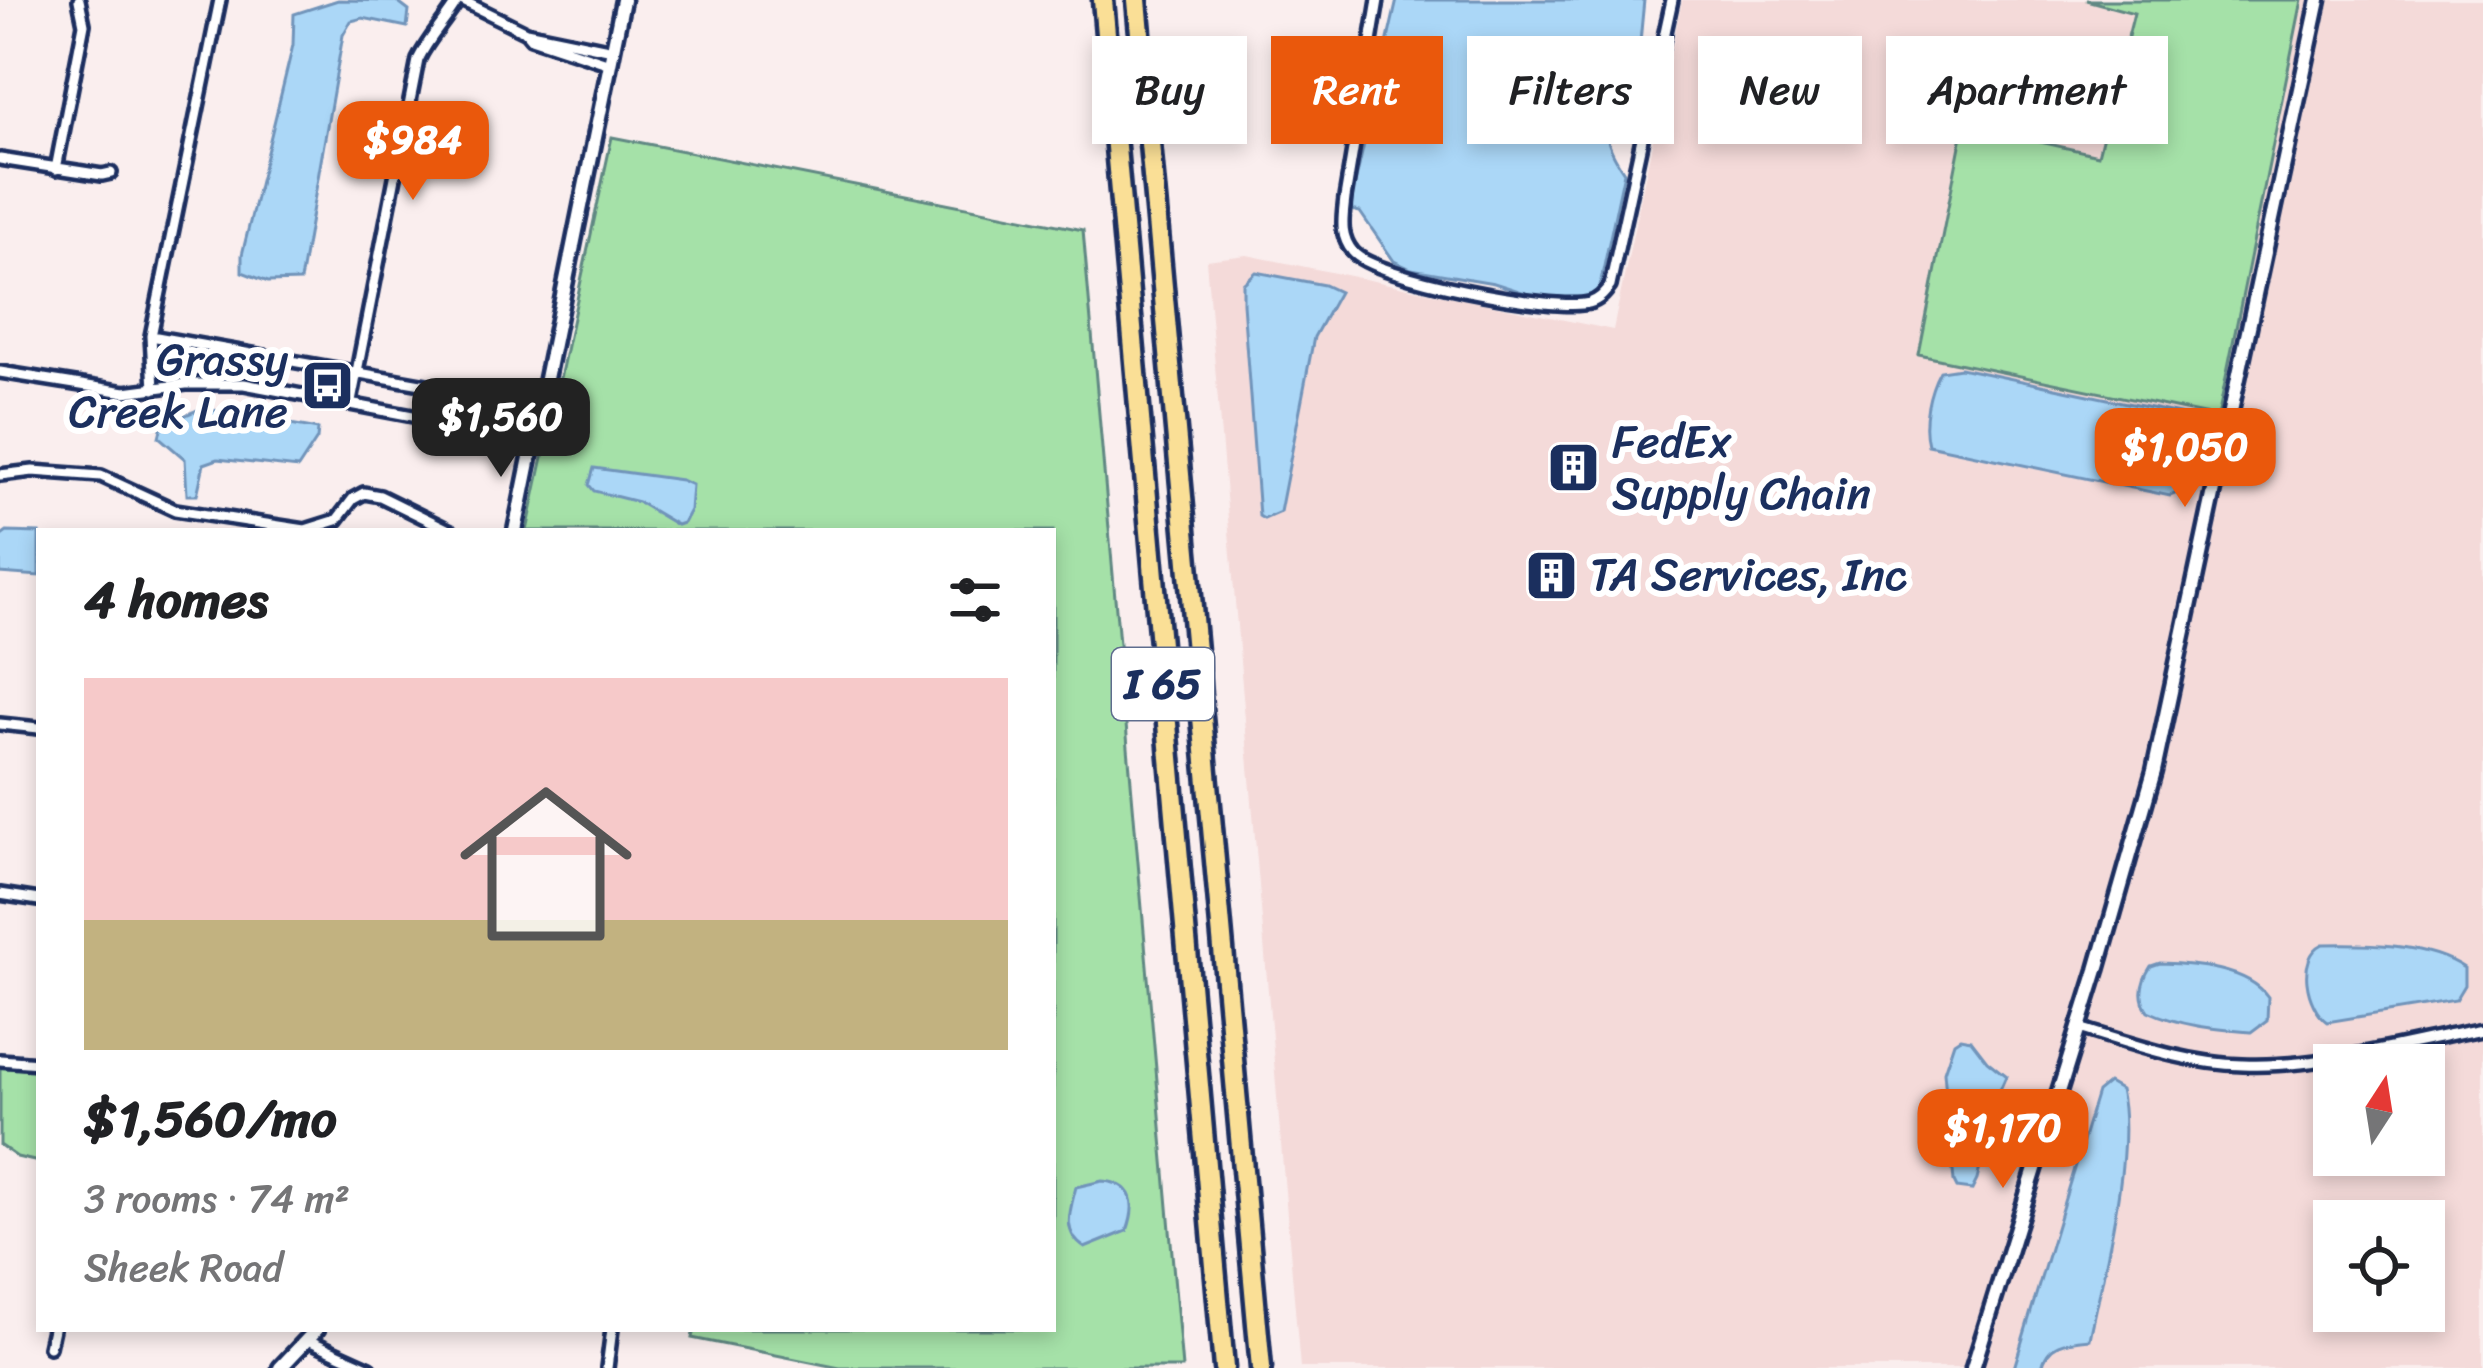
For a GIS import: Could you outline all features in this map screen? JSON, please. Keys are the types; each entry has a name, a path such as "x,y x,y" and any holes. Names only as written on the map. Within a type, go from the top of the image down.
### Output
{"highway":[{"name":"I 65","path":"1137,0 1262,1368"},
{"path":"1150,0 1154,196"},
{"name":"I 65","path":"1103,1 1224,1368"}],"street":[{"path":"56,169 84,24 79,0"},
{"path":"154,389 151,335 220,0"},
{"path":"351,402 418,60 429,36 460,0 526,32 612,57"},
{"path":"516,528 623,0"},
{"path":"1378,0 1345,198 1342,226 1350,249 1360,260 1385,272 1545,304 1575,305 1593,302 1610,286 1672,0"},
{"path":"1973,1368 2154,771 2319,0"},
{"path":"0,159 111,173"},
{"path":"151,335 500,398"},
{"path":"0,371 125,392 244,384 534,439"},
{"path":"0,475 49,471 101,476 175,510 292,528"},
{"path":"311,528 337,520 353,499 364,494 380,496 445,528"},
{"path":"0,724 36,728"},
{"path":"0,894 36,900"},
{"path":"2079,1028 2208,1062 2269,1066 2483,1029"},
{"path":"0,1060 36,1064"},
{"path":"49,1347 52,1332"},
{"path":"607,1368 612,1332"},
{"path":"280,1368 312,1334 370,1368"}],"shaded area":[{"path":"1682,0 2483,0 2483,1368 1300,1368 1206,260 1247,255 1613,330 1652,144 1674,144 1674,38"}],"green space":[{"path":"2086,0 2302,0 2218,417 1919,355 1960,144 2049,144 2098,155 2101,144 2168,144 2168,36 2128,36 2134,13"},
{"path":"612,137 1083,230 1182,1368 840,1368 692,1338 693,1332 1056,1332 1056,528 528,528"},
{"path":"0,1067 36,1070 36,1161 17,1157 0,1145"}],"water":[{"path":"338,0 396,1 409,11 407,27 363,18 351,21 343,35 300,281 268,282 242,272 242,255 293,45 294,14"},
{"path":"1397,0 1644,0 1641,36 1467,36 1467,144 1609,144 1624,172 1599,290 1592,297 1541,298 1494,283 1411,269 1394,261 1360,212 1352,210 1364,144 1443,144 1443,36 1389,36"},
{"path":"1256,272 1339,292 1314,337 1280,512 1264,519 1259,516 1243,303 1243,284"},
{"path":"1960,368 2189,416 2192,426 2180,492 2170,496 1928,445 1926,417 1936,379 1940,371"},
{"path":"202,408 318,429 317,439 298,468 218,459 204,464 197,495 187,495 185,459 159,437 162,425"},
{"path":"594,468 681,480 692,485 690,510 677,525 638,502 594,491 589,485"},
{"path":"7,532 36,533 36,576 0,573 0,537"},
{"path":"2323,944 2377,945 2432,954 2464,968 2464,986 2455,1001 2327,1022 2314,1005 2307,982 2309,960"},
{"path":"2151,966 2203,967 2247,980 2268,997 2267,1020 2251,1032 2185,1023 2148,1011 2143,982"},
{"path":"1971,1040 2006,1076 1972,1190 1957,1188 1954,1182 1944,1072 1954,1042"},
{"path":"2108,1083 2120,1090 2124,1116 2121,1179 2090,1339 2053,1348 2042,1368 2014,1368 2097,1092"},
{"path":"1102,1181 1127,1191 1132,1204 1130,1221 1127,1231 1085,1248 1070,1228 1076,1187"}],"place":[{"name":"Grassy Creek Lane","path":"327,386"},
{"name":"FedEx Supply Chain","path":"1573,468"},
{"name":"TA Services, Inc","path":"1551,575"}]}
